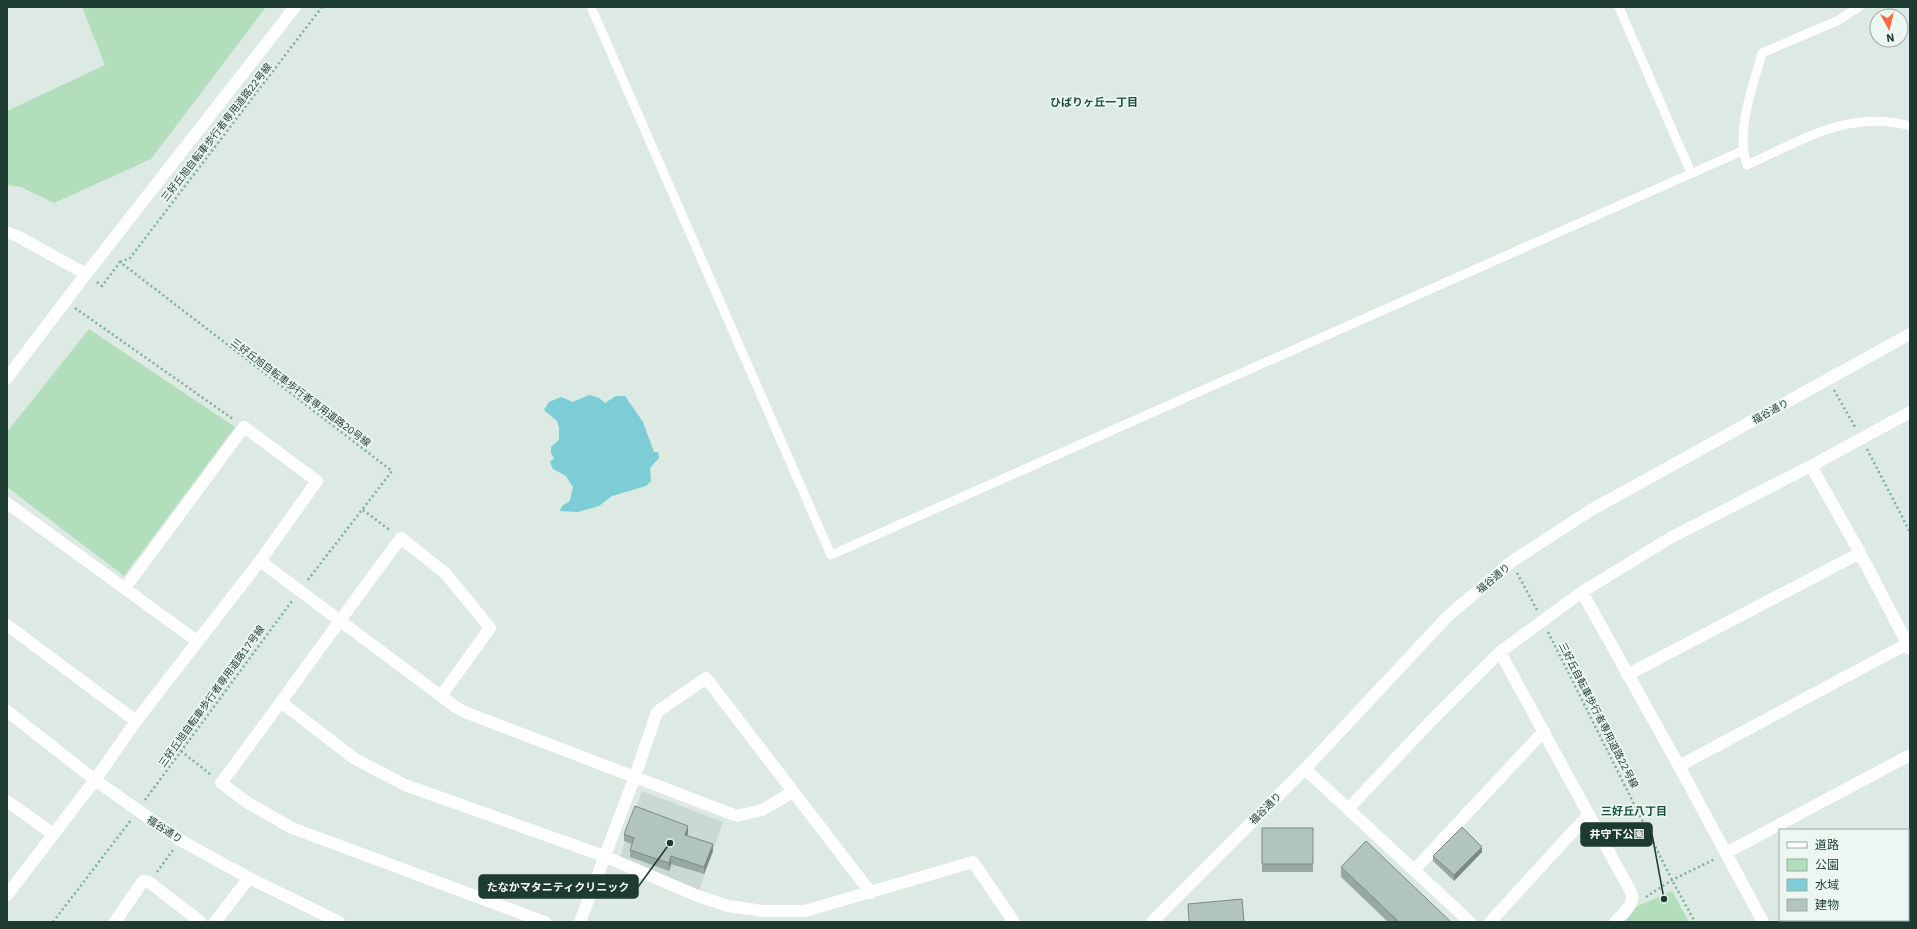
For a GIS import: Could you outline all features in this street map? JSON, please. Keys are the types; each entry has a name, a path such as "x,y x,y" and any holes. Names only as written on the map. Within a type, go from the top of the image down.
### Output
{"street":[{"path":"7,378 65,301 295,7"},
{"path":"7,232 86,274"},
{"name":"福谷通り","path":"1152,922 1305,769 1447,617 1511,562 1591,510 1910,334"},
{"path":"1348,809 1429,723 1500,652 1582,592 1670,538 1909,415"},
{"path":"7,894 95,780 136,721 260,561 317,480 244,427 125,588"},
{"path":"1679,766 1908,646 1860,553 1812,466"},
{"path":"7,503 198,641"},
{"path":"441,696 490,628 446,574 401,538 340,619 282,703 221,783 248,803 292,828 545,922"},
{"path":"1627,675 1860,553"},
{"path":"260,561 299,591 340,619 457,708 467,713 737,816 762,810 793,792"},
{"path":"1582,592 1679,766 1763,922"},
{"path":"7,625 136,721"},
{"path":"1500,652 1630,889 1633,900 1615,922"},
{"path":"580,922 635,776 657,712 706,678 871,893"},
{"path":"282,703 355,759 405,785 604,856 698,896 728,906 757,910 805,911 973,862 1014,922"},
{"name":"福谷通り","path":"7,711 95,780 180,840 249,878 339,922"},
{"path":"1414,870 1544,731"},
{"path":"1726,853 1910,755"},
{"path":"1305,769 1470,922"},
{"path":"7,801 53,834"},
{"path":"1490,922 1589,814"},
{"path":"215,922 249,878"},
{"path":"115,922 143,881 149,882 201,922"}],"lane":[{"path":"591,7 832,555 1742,151"},
{"path":"1619,7 1691,173"},
{"path":"1859,7 1839,20 1762,53 1743,126 1742,151 1747,165 1842,124 1870,120 1899,123 1910,126"}],"path":[{"name":"三好丘旭自転車歩行者専用道路22号線","path":"120,262 130,258 322,7"},
{"path":"86,274 102,286 120,262"},
{"name":"三好丘旭自転車歩行者専用道路20号線","path":"120,262 392,471 299,591"},
{"path":"65,301 244,427"},
{"path":"1828,379 1910,532"},
{"path":"363,510 401,538"},
{"name":"三好丘自転車歩行者専用道路22号線","path":"1511,562 1543,621 1672,880 1695,922"},
{"name":"三好丘旭自転車歩行者専用道路17号線","path":"53,922 137,811 299,591"},
{"path":"181,751 221,783"},
{"path":"149,882 180,840"},
{"path":"1633,900 1643,898 1672,880 1726,853"}],"shaded area":[{"path":"642,791 723,822 699,891 618,863"}],"green space":[{"path":"82,7 266,7 151,159 54,203 21,187 7,185 7,111 105,65"},
{"path":"89,329 235,427 124,576 7,487 7,432"},
{"path":"1672,891 1689,922 1620,922 1633,908"}],"water":[{"path":"589,395 599,398 605,403 616,396 625,396 643,422 654,452 658,452 659,458 650,468 651,481 646,486 612,496 599,506 578,512 560,511 562,506 570,501 573,487 566,476 553,469 550,462 554,458 551,453 551,447 559,440 559,428 557,421 544,410 549,402 561,397 573,402"}],"building":[{"path":"635,806 688,826 685,835 713,844 704,867 671,856 669,863 630,850 634,838 624,834"},
{"path":"1462,827 1482,847 1454,875 1433,856"},
{"path":"1262,828 1313,828 1313,864 1262,864"},
{"path":"1366,841 1451,922 1399,922 1341,867"},
{"path":"1242,899 1244,922 1189,922 1188,904"}],"place":[{"name":"たなかマタニティクリニック","path":"670,843"},
{"name":"井守下公園","path":"1664,899"}],"district":[{"name":"ひばりヶ丘一丁目","path":"1094,102"},
{"name":"三好丘八丁目","path":"1634,811"}]}
